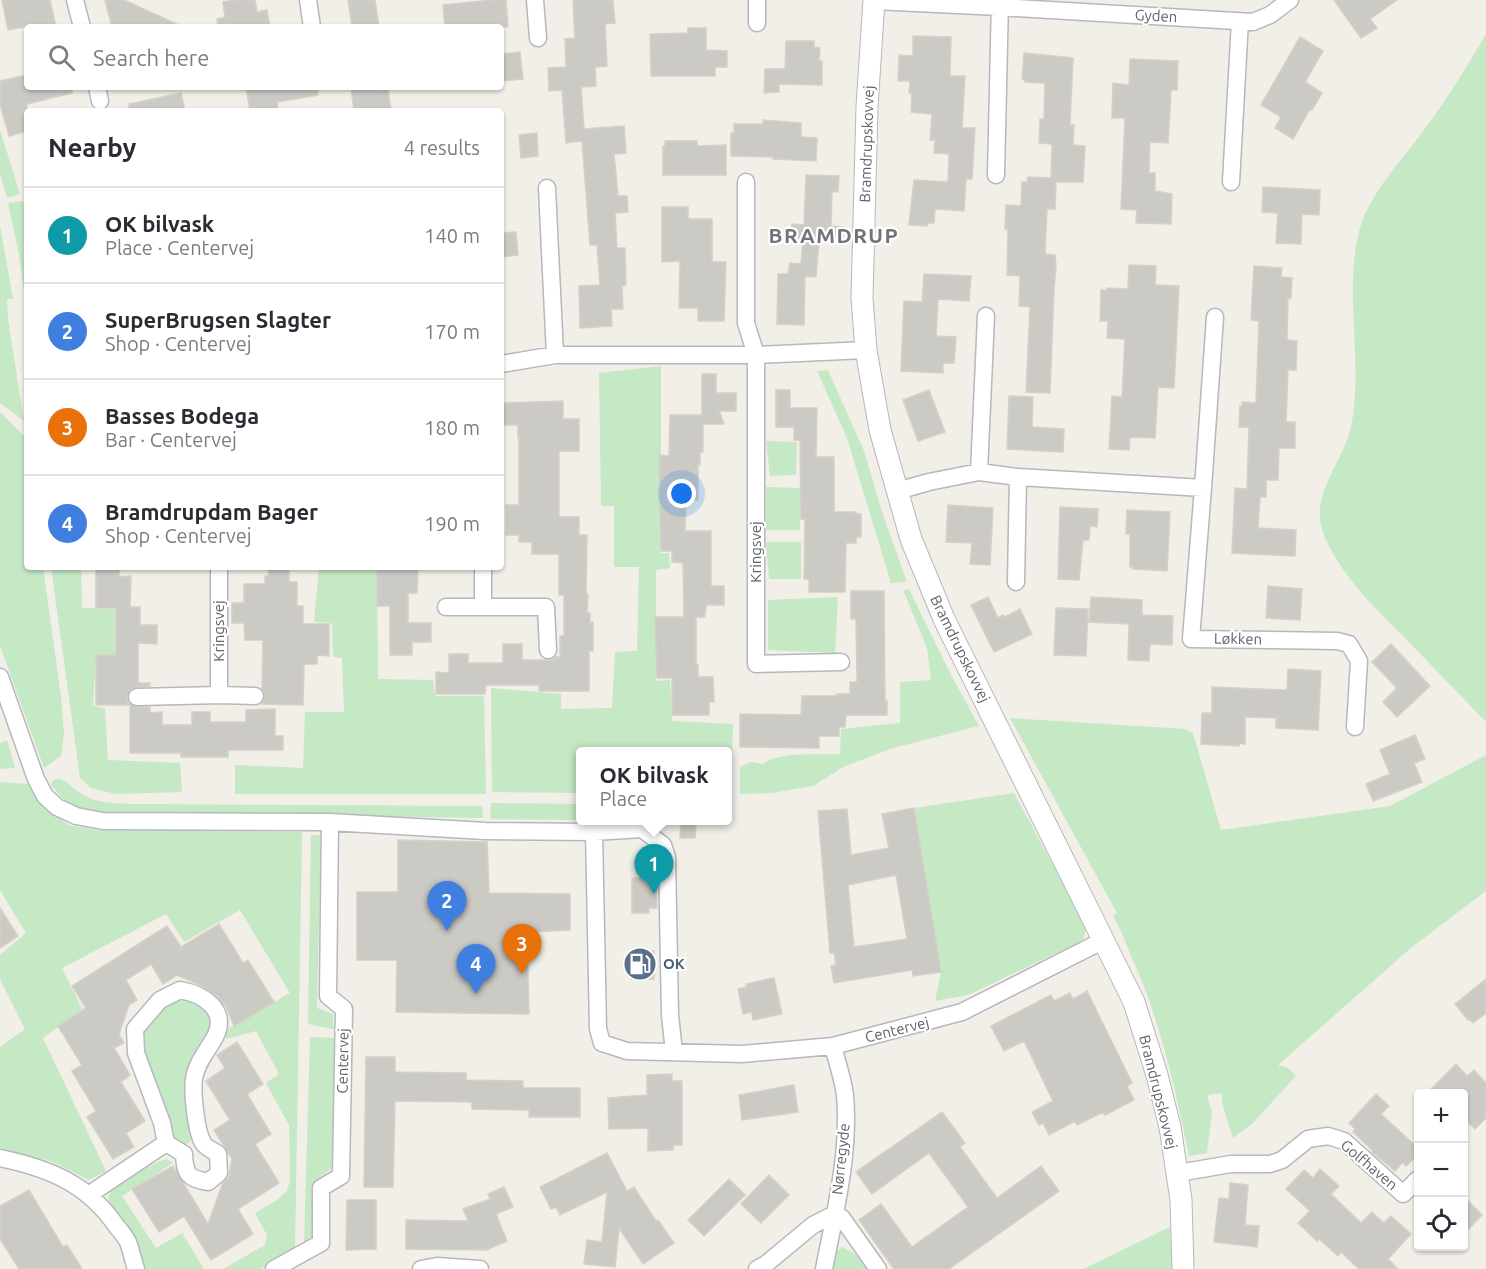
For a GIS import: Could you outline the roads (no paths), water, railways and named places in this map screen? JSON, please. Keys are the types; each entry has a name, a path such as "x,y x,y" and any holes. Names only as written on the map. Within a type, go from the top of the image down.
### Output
{"street":[{"path":"75,0 81,24"},
{"path":"308,0 312,24"},
{"path":"535,0 538,38"},
{"path":"757,0 757,23"},
{"name":"Gyden","path":"874,1 1000,3 1253,22 1270,15 1290,0"},
{"name":"Bramdrupskovvej","path":"874,1 867,107 862,298 872,393 911,539 944,619 1134,1002 1160,1086 1178,1173 1182,1200 1183,1269"},
{"path":"996,175 1000,3"},
{"path":"1231,182 1240,21"},
{"name":"Kringsvej","path":"746,182 746,323 756,355 756,664 841,662"},
{"path":"547,188 555,356"},
{"path":"980,472 986,316"},
{"name":"Løkken","path":"1215,317 1191,639 1337,641 1349,644 1359,661 1355,727"},
{"path":"504,364 555,356 756,355 866,350"},
{"path":"897,491 980,472 1018,477 1203,489"},
{"path":"1016,582 1018,477"},
{"name":"Kringsvej","path":"219,570 219,695"},
{"path":"483,570 483,607"},
{"path":"446,607 546,607 548,650"},
{"path":"0,677 36,779 45,796 57,807 76,816 103,821 330,822 486,831 594,832 642,829 663,845 667,857 670,1015 674,1052"},
{"path":"137,697 255,696"},
{"name":"Centervej","path":"274,1269 321,1243 321,1188 341,1176 344,1009 328,996 330,822"},
{"name":"Centervej","path":"594,832 598,1029 602,1043 627,1051 742,1054 833,1046 962,1012 1104,940"},
{"path":"180,990 190,992 209,1002 215,1009 218,1022 216,1035 204,1053 194,1078 197,1122 203,1144 218,1155 219,1173 208,1182 196,1180 189,1176 185,1169 184,1154 166,1143 162,1123 136,1053 135,1029 160,1000 180,990"},
{"name":"Nørregyde","path":"757,1269 813,1225 835,1214 846,1137 844,1093 833,1046"},
{"name":"Golfhaven","path":"1178,1173 1231,1164 1270,1164 1282,1160 1308,1139 1328,1136 1344,1141 1402,1194 1414,1183"},
{"path":"90,1194 166,1143"},
{"path":"184,1154 193,1147 203,1144"},
{"path":"0,1158 57,1174 90,1194 128,1241 136,1269"},
{"path":"824,1269 835,1214 842,1218 878,1269"},
{"path":"421,1269 437,1266 480,1269"}],"place":[{"name":"OK bilvask","path":"654,894"},
{"name":"SuperBrugsen Slagter","path":"447,931"},
{"name":"OK","path":"640,964"},
{"name":"Basses Bodega","path":"522,974"},
{"name":"Bramdrupdam Bager","path":"476,994"}],"district":[{"name":"BRAMDRUP","path":"834,236"}]}
